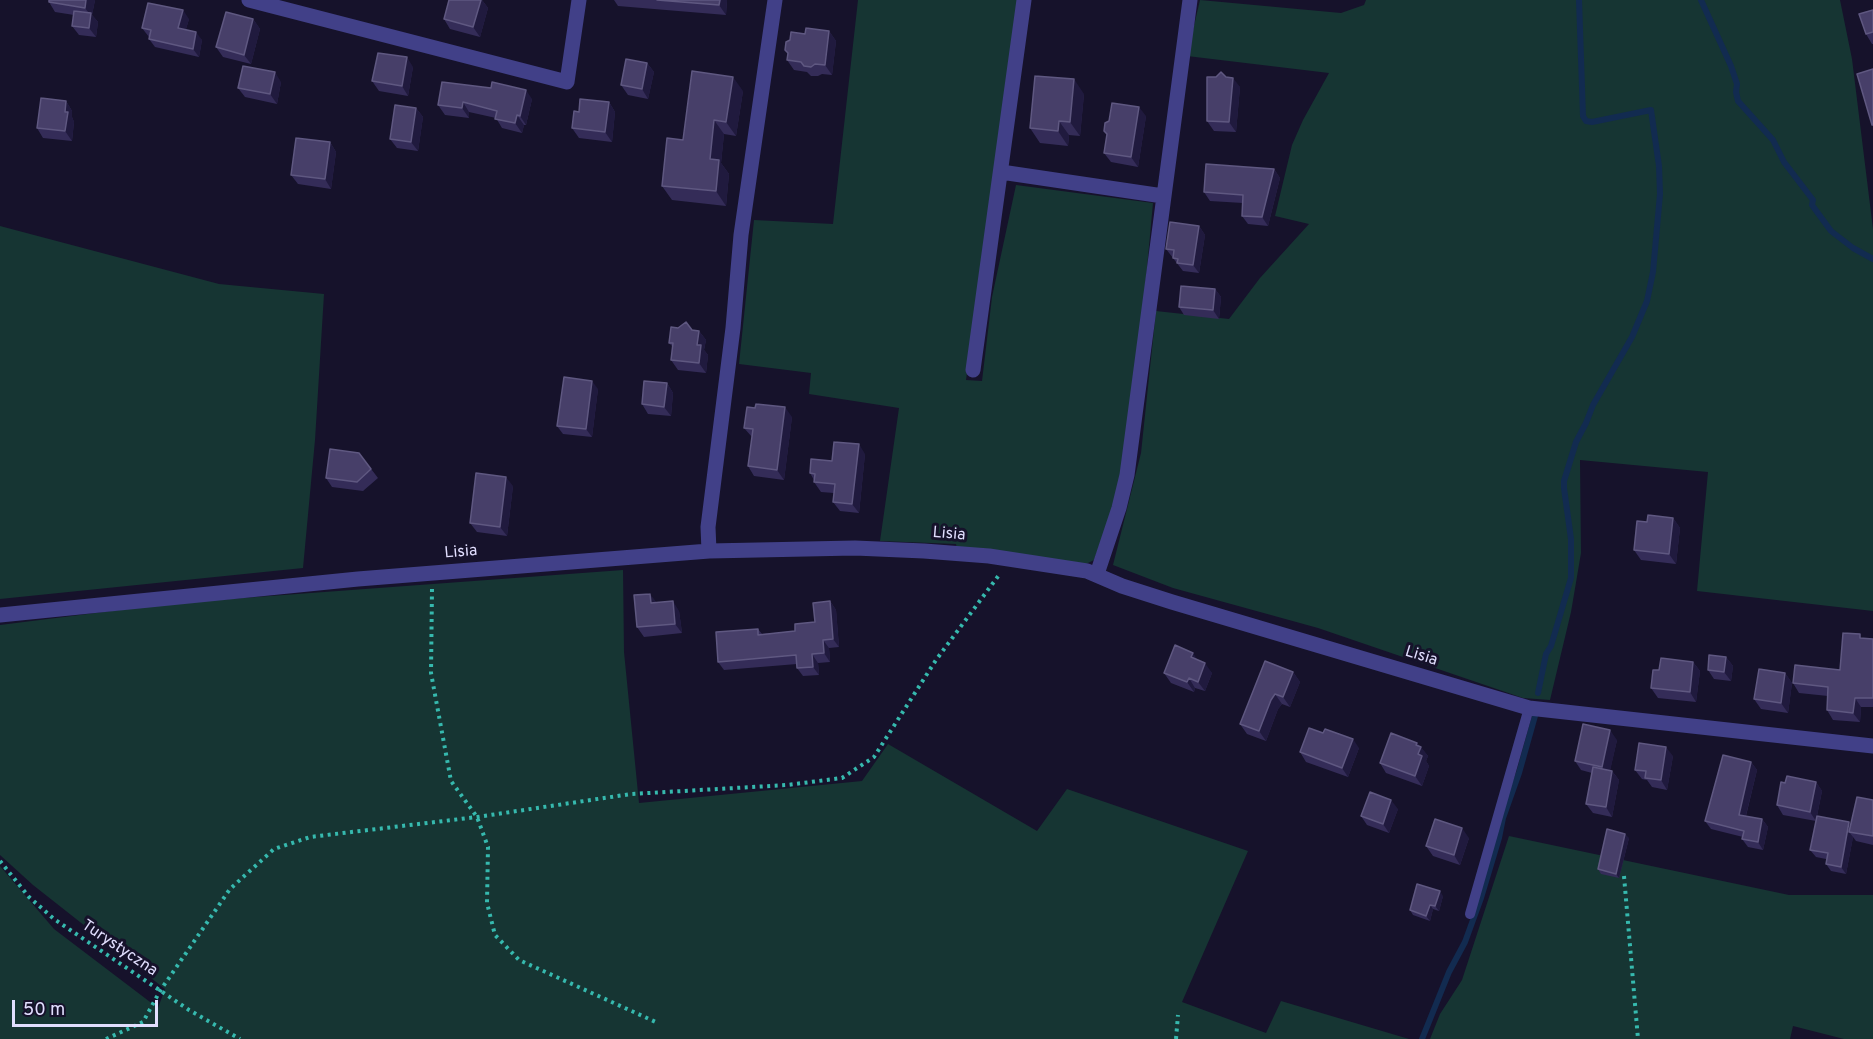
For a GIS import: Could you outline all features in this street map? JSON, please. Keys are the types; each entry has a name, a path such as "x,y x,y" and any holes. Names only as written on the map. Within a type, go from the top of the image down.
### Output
{"street":[{"path":"249,0 567,81 579,0"},
{"path":"709,550 708,527 733,328 741,235 775,0"},
{"path":"973,370 1024,0"},
{"path":"1096,574 1116,518 1127,476 1190,0"},
{"path":"1000,172 1163,196"},
{"name":"Lisia","path":"0,615 432,573 709,550 885,549 958,553 1079,569 1172,602 1529,708 1873,746"}],"lane":[{"path":"1470,914 1529,708"}],"path":[{"path":"106,1039 143,1022 160,992 230,889 274,849 310,837 477,817 631,794 787,784 842,778 874,757 936,660 1010,560"},
{"path":"432,573 432,673 451,781 477,817 488,848 487,903 495,935 519,960 658,1023"},
{"name":"Turystyczna","path":"0,861 29,897 54,919 160,992 240,1039"},
{"path":"1624,876 1638,1039"},
{"path":"1176,1039 1178,1015"}],"green space":[{"path":"858,0 1019,0 966,380 982,381 992,297 1016,185 1153,203 1142,322 1122,483 1094,560 1086,564 957,549 956,544 880,541 899,408 809,394 811,373 739,364 754,220 833,224"},
{"path":"1200,0 1341,13 1364,5 1366,0 1840,0 1852,59 1873,229 1873,611 1697,591 1708,472 1580,460 1581,553 1571,612 1550,700 1523,698 1318,628 1173,588 1113,565 1141,453 1156,311 1229,319 1260,278 1309,224 1275,216 1292,145 1329,73 1187,56"},
{"path":"0,226 219,284 324,294 315,440 303,568 0,599"},
{"path":"623,570 624,652 639,803 862,781 888,744 1037,831 1067,789 1248,851 1182,1002 1266,1033 1281,1001 1409,1039 0,1039 0,866 54,929 158,1008 165,989 33,885 0,855 0,625 175,603"},
{"path":"1509,836 1789,895 1873,895 1873,1039 1844,1039 1793,1026 1790,1039 1430,1039 1440,1014 1462,980"}],"building":[{"path":"49,0 86,0 85,8 49,2"},
{"path":"449,0 481,0 473,27 444,19"},
{"path":"657,0 720,0 719,5"},
{"path":"148,3 183,10 178,28 196,32 193,49 149,39 151,30 142,28"},
{"path":"1873,10 1873,32 1866,34 1859,14"},
{"path":"74,11 91,13 89,28 72,26"},
{"path":"226,12 253,19 244,55 216,47"},
{"path":"806,28 829,31 825,65 815,64 811,67 804,66 801,62 787,60 786,42 790,40 791,32 805,34"},
{"path":"378,53 407,57 402,86 372,81"},
{"path":"626,59 647,63 642,89 621,85"},
{"path":"243,66 275,72 270,94 238,88"},
{"path":"1873,69 1873,125 1872,125 1857,74"},
{"path":"692,71 733,77 726,122 714,120 710,159 719,160 716,191 662,186 667,138 683,140"},
{"path":"1221,72 1226,77 1233,78 1229,122 1207,121 1207,77 1216,77"},
{"path":"1035,76 1074,79 1070,122 1059,121 1058,131 1030,128"},
{"path":"442,82 491,88 492,82 526,90 520,116 517,115 515,123 495,119 497,111 463,102 462,108 438,105"},
{"path":"41,98 66,101 65,112 68,112 65,131 37,128"},
{"path":"580,99 609,102 605,132 572,128 574,111 579,112"},
{"path":"1112,103 1139,107 1131,157 1104,153 1107,134 1104,131 1105,123 1109,121"},
{"path":"395,105 416,108 411,142 390,139"},
{"path":"296,138 330,142 325,179 291,175"},
{"path":"1206,164 1274,169 1262,217 1242,216 1243,195 1204,192"},
{"path":"1170,222 1199,226 1193,265 1177,263 1178,259 1173,258 1174,250 1166,249"},
{"path":"1181,286 1215,289 1213,310 1179,307"},
{"path":"686,322 692,330 699,331 697,345 701,345 699,363 671,360 673,343 669,343 671,327 678,328"},
{"path":"564,377 592,381 586,429 557,426"},
{"path":"644,381 667,383 664,407 642,404"},
{"path":"756,404 785,407 777,470 748,466 753,429 744,428 747,407 755,408"},
{"path":"834,442 859,444 852,504 833,502 835,484 814,482 815,474 810,473 811,459 832,461"},
{"path":"330,449 359,453 371,469 357,482 326,478"},
{"path":"476,473 506,477 500,527 470,523"},
{"path":"1648,515 1673,518 1669,554 1634,550 1637,521 1647,522"},
{"path":"650,594 651,603 673,601 675,624 637,627 634,595"},
{"path":"830,601 833,639 823,640 824,653 812,654 813,667 797,668 796,655 718,662 716,632 758,629 758,635 795,631 795,624 815,622 813,603"},
{"path":"1843,633 1860,634 1860,638 1873,639 1873,698 1855,698 1853,713 1827,710 1828,687 1793,683 1795,665 1840,670"},
{"path":"1175,645 1193,653 1191,657 1205,663 1198,682 1189,678 1187,682 1164,673"},
{"path":"1709,655 1726,657 1724,672 1708,670"},
{"path":"1661,658 1693,662 1690,692 1651,688 1653,670 1659,670"},
{"path":"1265,661 1293,672 1283,697 1275,694 1271,700 1259,731 1240,724"},
{"path":"1759,669 1785,673 1781,703 1754,699"},
{"path":"1583,724 1610,730 1602,767 1575,761"},
{"path":"1309,728 1323,733 1325,729 1353,739 1342,768 1300,752"},
{"path":"1391,733 1417,743 1416,745 1421,747 1418,754 1422,756 1415,776 1380,763"},
{"path":"1639,743 1666,747 1661,780 1645,778 1646,771 1635,770"},
{"path":"1723,755 1751,762 1739,815 1762,819 1758,842 1742,839 1744,831 1705,821"},
{"path":"1593,767 1612,771 1606,807 1586,804"},
{"path":"1787,776 1816,782 1810,812 1777,805 1781,782 1785,783"},
{"path":"1370,792 1391,800 1383,824 1361,816"},
{"path":"1857,797 1873,800 1873,836 1849,832"},
{"path":"1817,816 1849,822 1841,867 1826,864 1828,853 1810,850"},
{"path":"1435,819 1462,828 1454,855 1426,846"},
{"path":"1607,829 1625,834 1616,874 1598,869"},
{"path":"1417,884 1440,891 1435,906 1430,905 1426,916 1410,910"}],"waterway":[{"path":"1538,693 1546,654 1551,646 1571,578 1571,539 1564,481 1576,442 1593,405 1632,337 1647,301 1653,272 1660,194 1659,166 1651,110 1592,122 1586,121 1583,116 1579,0"},
{"path":"1701,0 1731,66 1737,84 1738,101 1773,140 1784,162 1813,200 1812,205 1831,231 1853,248 1873,259"},
{"path":"1422,1039 1449,972 1465,942 1481,898 1535,716"}]}
